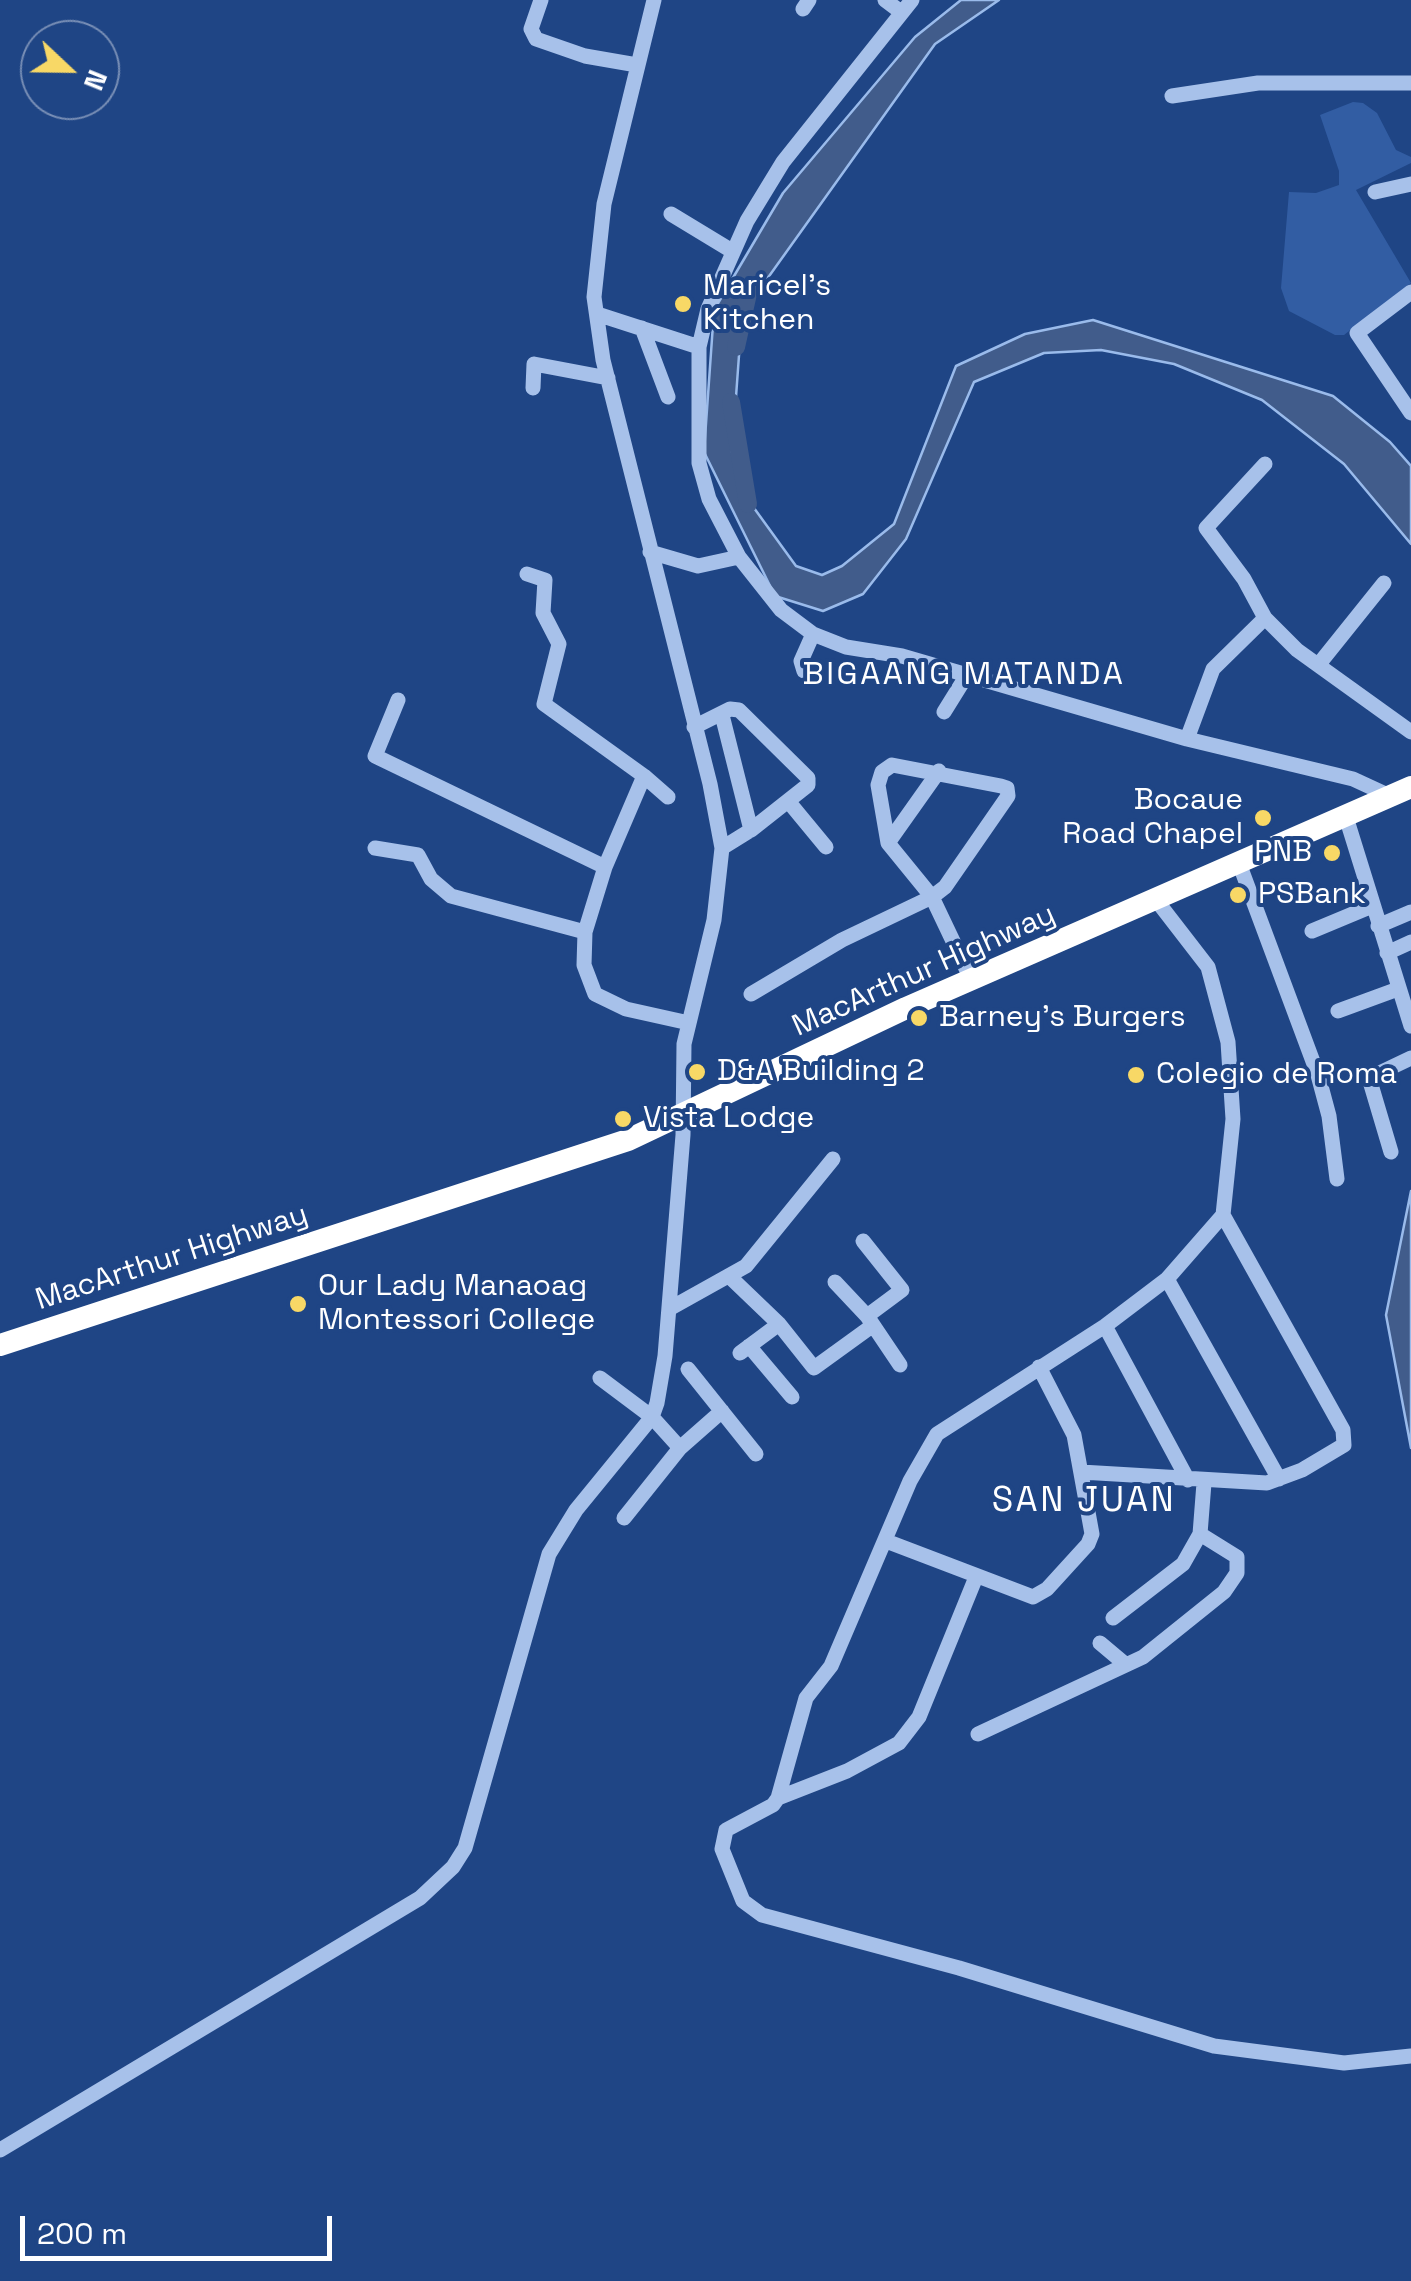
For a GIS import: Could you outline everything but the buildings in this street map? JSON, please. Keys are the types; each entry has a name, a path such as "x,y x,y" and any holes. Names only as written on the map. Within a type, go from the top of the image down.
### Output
{"highway":[{"name":"MacArthur Highway","path":"0,1345 385,1222 684,1116 971,979 1401,792"}],"street":[{"path":"540,0 532,29 536,39 584,56 638,65"},
{"path":"0,2150 420,1898 453,1868 465,1848 549,1554 576,1510 652,1417 662,1379 669,1310 684,1116 683,1060 714,920 722,848 710,784 608,378 597,314 597,241 654,0"},
{"path":"885,0 906,6 803,134 732,251 708,309 699,347 699,462 709,499 739,557 768,597 813,634 846,647 902,656 1187,739 1401,792"},
{"path":"1172,96 1274,82 1411,83"},
{"path":"1375,192 1411,184"},
{"path":"672,214 732,251"},
{"path":"1411,292 1359,329 1358,338 1411,413"},
{"path":"597,314 699,347"},
{"path":"642,328 668,396"},
{"path":"533,388 534,364 608,378"},
{"path":"1265,464 1206,528 1244,579 1265,618 1297,650 1411,732"},
{"path":"650,552 698,566 739,557"},
{"path":"527,574 545,580 542,613 559,644 544,704 668,797"},
{"path":"1320,664 1384,582"},
{"path":"1187,739 1213,668 1265,618"},
{"path":"804,671 801,661 813,634"},
{"path":"944,712 967,676"},
{"path":"398,700 375,756 605,867"},
{"path":"694,727 739,710 808,778 808,785 722,848"},
{"path":"722,715 751,830"},
{"path":"751,994 854,934 932,898 945,886 1008,792 939,771 892,765 882,772 879,796 888,843 932,898 971,979"},
{"path":"888,843 939,771"},
{"path":"644,776 605,867 585,932 584,965 600,1000 690,1024"},
{"path":"788,801 826,847"},
{"path":"1346,818 1411,1026"},
{"path":"375,848 418,856 430,878 451,896 585,932"},
{"path":"1239,863 1318,1075 1331,1126 1337,1179"},
{"path":"1081,1472 1110,1471 1241,1484 1279,1479 1340,1450 1345,1435 1224,1215 1233,1119 1228,1042 1208,967 1157,901"},
{"path":"1312,931 1372,906"},
{"path":"1378,926 1411,912"},
{"path":"1387,953 1411,942"},
{"path":"1338,1011 1404,995"},
{"path":"1391,1152 1369,1078 1411,1058"},
{"path":"669,1310 730,1277 758,1252 833,1159"},
{"path":"1224,1215 1167,1279 1105,1326 937,1434 910,1481 831,1666 806,1698 778,1798 774,1805 726,1830 723,1837 728,1871 743,1901 762,1916 958,1968 1214,2046 1344,2063 1411,2056"},
{"path":"730,1277 780,1324 814,1368 902,1290 863,1241"},
{"path":"1167,1279 1279,1479"},
{"path":"835,1282 870,1321 900,1364"},
{"path":"780,1324 745,1350 792,1397"},
{"path":"1105,1326 1196,1481 1200,1534 1183,1564 1113,1618"},
{"path":"886,1541 1024,1595 1032,1597 1047,1589 1092,1534 1069,1418 1039,1366"},
{"path":"688,1370 756,1454"},
{"path":"600,1378 652,1417 680,1448"},
{"path":"624,1518 680,1448 722,1411"},
{"path":"978,1734 1169,1640 1224,1592 1237,1572 1236,1558 1200,1534"},
{"path":"778,1798 847,1771 898,1743 918,1716 976,1577"},
{"path":"1100,1644 1124,1664"}],"shaded area":[{"path":"961,0 999,0 935,44 742,314 732,452 754,508 796,566 822,575 842,566 894,524 956,366 1025,334 1093,320 1333,396 1390,442 1411,466 1411,544 1344,464 1262,400 1174,364 1101,350 1044,353 974,382 906,539 863,594 823,611 775,596 704,452 714,310 783,193 915,37"},
{"path":"1353,102 1363,103 1377,113 1396,150 1411,157 1411,163 1356,190 1411,283 1344,335 1335,335 1289,311 1281,288 1289,192 1316,193 1339,185 1339,171 1320,115"},
{"path":"1411,1191 1411,1448 1386,1315"}],"waterway":[{"path":"736,347 749,289"},
{"path":"731,402 748,504"}],"place":[{"name":"Maricel's Kitchen","path":"683,304"},
{"name":"Bocaue Road Chapel","path":"1263,818"},
{"name":"PNB","path":"1332,853"},
{"name":"PSBank","path":"1238,895"},
{"name":"Barney’s Burgers","path":"919,1018"},
{"name":"D&A Building 2","path":"697,1072"},
{"name":"Colegio de Roma","path":"1136,1075"},
{"name":"Vista Lodge","path":"623,1119"},
{"name":"Our Lady Manaoag Montessori College","path":"298,1304"}],"district":[{"name":"BIGAANG MATANDA","path":"964,675"},
{"name":"SAN JUAN","path":"1084,1502"}]}
